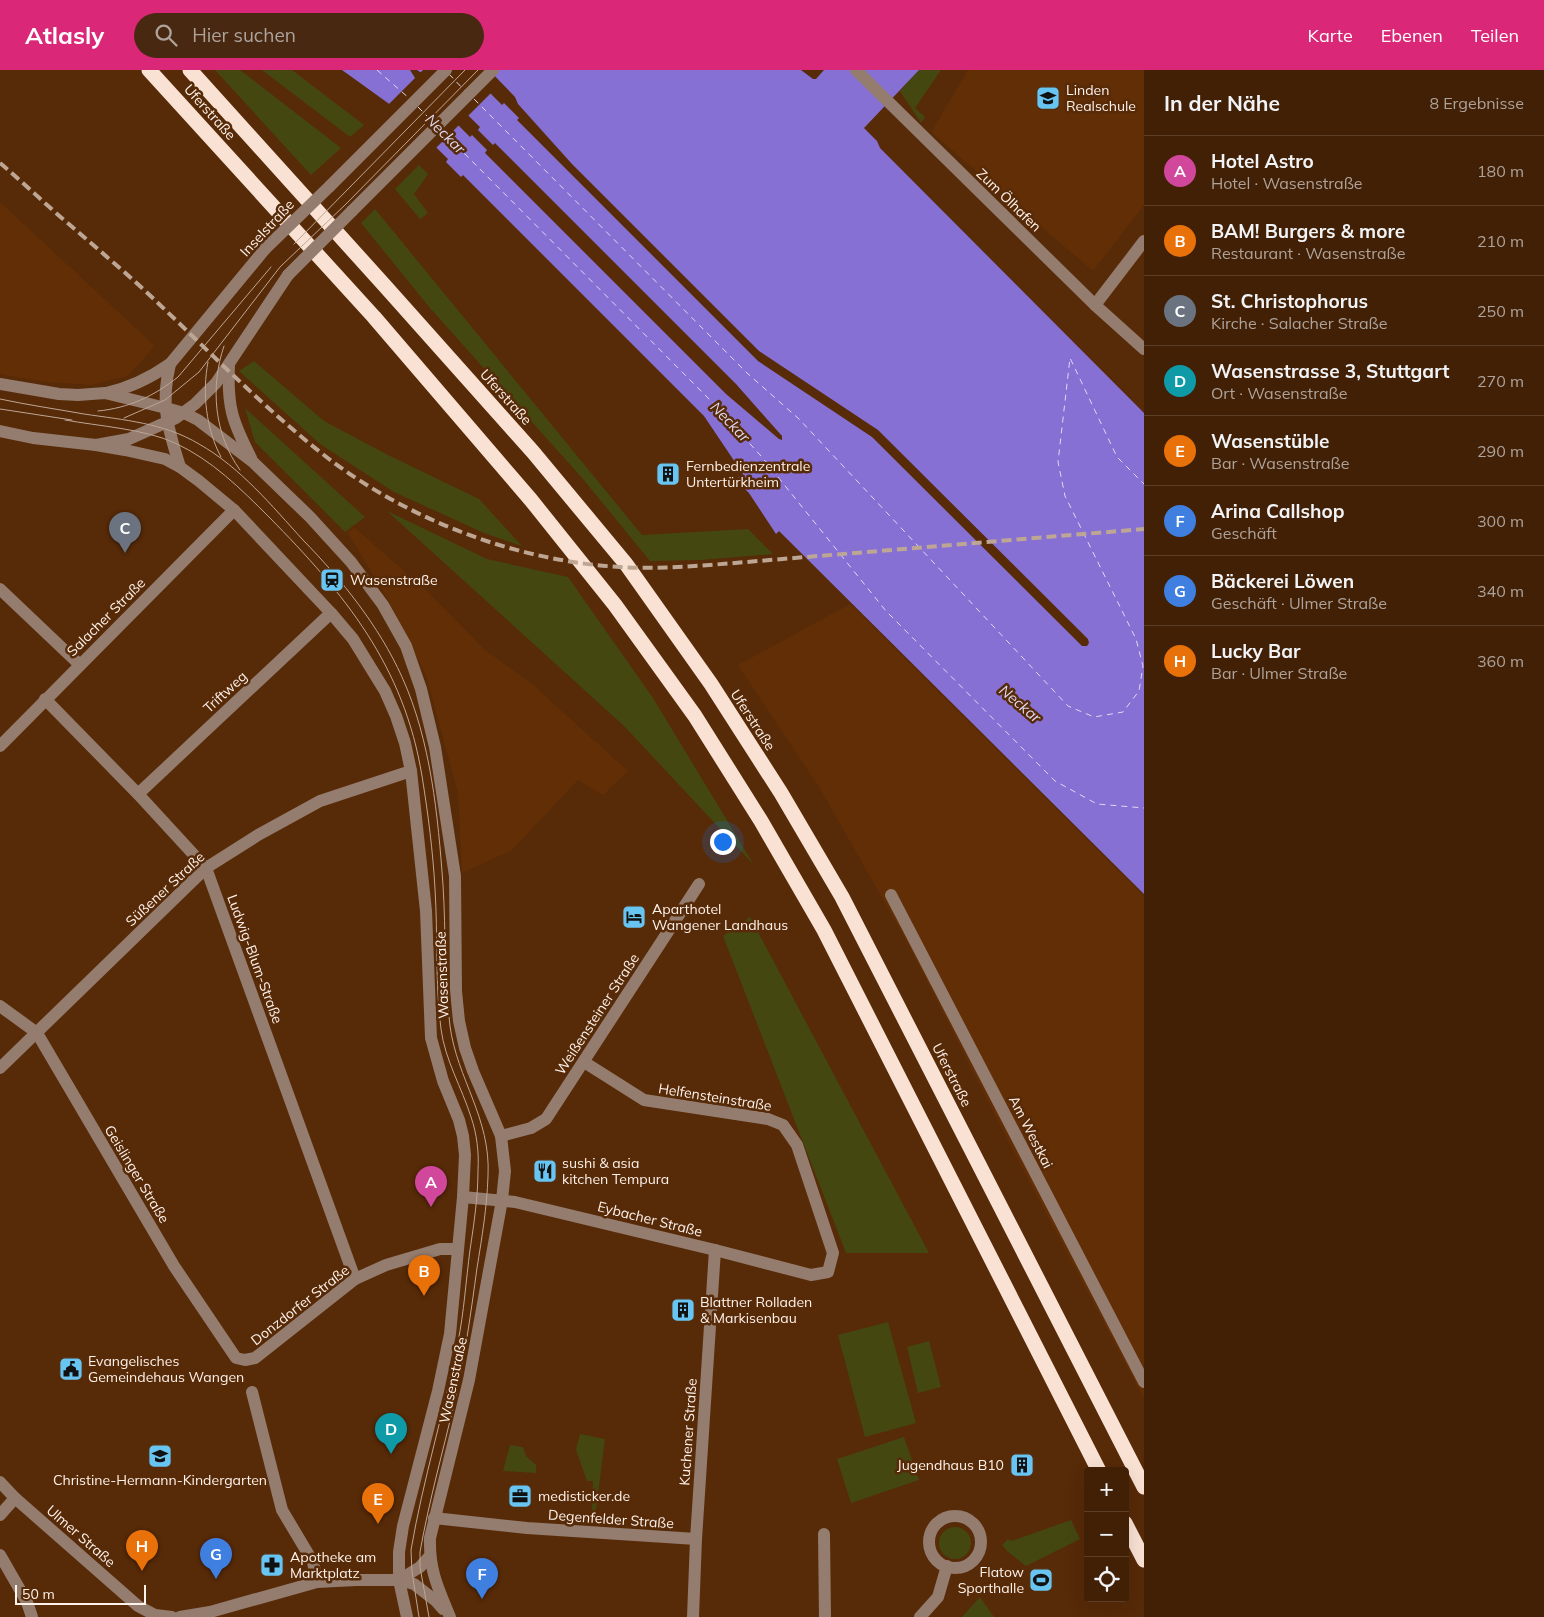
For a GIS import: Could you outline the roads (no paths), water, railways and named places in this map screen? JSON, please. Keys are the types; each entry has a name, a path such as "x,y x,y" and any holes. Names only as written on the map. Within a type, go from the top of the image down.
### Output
{"highway":[{"name":"Uferstraße","path":"149,70 374,316 532,500 615,605 695,716 761,821 824,930 1097,1467"},
{"name":"Uferstraße","path":"190,70 533,452 626,564 711,684 781,794 842,897 1144,1487"},
{"path":"1129,1530 1144,1560"}],"street":[{"name":"Inselstraße","path":"105,393 132,386 170,364 265,249 446,70"},
{"path":"0,431 33,438 96,445 129,439 184,413 216,383 288,275 493,70"},
{"name":"Zum Ölhafen","path":"856,70 1095,305 1144,349"},
{"path":"1095,305 1144,241"},
{"path":"170,364 164,387 167,422 169,435 180,467"},
{"path":"229,365 229,390 233,419 253,462"},
{"name":"Wasenstraße","path":"0,384 78,395 105,393 184,413 210,428 253,462 310,517 351,562 383,605 406,646 421,689 435,747 455,876 456,991 459,1021 470,1063 501,1136 505,1171 502,1200 469,1380 434,1518 429,1558"},
{"name":"Wasenstraße","path":"96,445 152,456 180,467 234,510 353,639 385,691 396,716 411,771 426,911 431,1038 443,1081 459,1120 463,1136 464,1162 463,1197 450,1334 438,1392 403,1526 399,1552 399,1580 407,1617"},
{"name":"Salacher Straße","path":"0,746 234,510"},
{"path":"0,588 80,665"},
{"name":"Triftweg","path":"138,794 331,613"},
{"name":"Ludwig-Blum-Straße","path":"45,699 138,794 206,868 355,1279"},
{"name":"Süßener Straße","path":"0,1068 206,868 258,835 320,801 411,771"},
{"name":"Weißensteiner Straße","path":"501,1136 531,1128 546,1119 699,884"},
{"name":"Am Westkai","path":"891,895 1144,1382"},
{"name":"Geislinger Straße","path":"0,1006 36,1033 174,1266 236,1358 245,1360"},
{"name":"Helfensteinstraße","path":"584,1062 644,1100 768,1119 783,1124 797,1145 833,1253 828,1272"},
{"name":"Eybacher Straße","path":"463,1197 516,1202 811,1275 828,1272"},
{"name":"Donzdorfer Straße","path":"245,1360 255,1358 355,1279 396,1262 440,1249 458,1249"},
{"name":"Kuchener Straße","path":"693,1617 696,1539 715,1250"},
{"path":"252,1392 282,1510 313,1562 317,1582"},
{"name":"Ulmer Straße","path":"0,1482 15,1498 138,1606 155,1615 172,1617"},
{"path":"0,1515 15,1498"},
{"path":"949,1517 965,1518 977,1529 980,1544 978,1552 974,1558 962,1566 947,1566 939,1562 930,1549 929,1540 931,1532 935,1525 949,1517"},
{"name":"Degenfelder Straße","path":"434,1518 527,1528 696,1539"},
{"path":"824,1534 825,1617"},
{"path":"0,1555 27,1602 32,1617"},
{"path":"399,1580 420,1567 429,1558 435,1580 450,1617"},
{"path":"920,1617 938,1597 947,1566"},
{"path":"180,1617 210,1612 317,1582 399,1580 414,1584 424,1590 450,1617"}],"water":[{"name":"Neckar","path":"342,70 410,70 422,89 470,137 472,135 487,150 485,153 726,394 782,440 782,436 736,384 495,143 493,145 478,130 480,127 431,79 417,70 467,70 502,105 504,103 519,118 517,120 758,361 872,437 1082,646 1087,646 1089,643 1088,639 878,430 759,351 572,164 518,104 515,97 489,70 801,70 813,79 816,79 824,70 919,70 864,128 877,141 880,148 1144,413 1144,894 779,531 776,534 749,493 736,480 740,476 742,477 743,474 704,416 463,175 461,177 446,162 448,159 399,111"}],"tram line":[{"path":"294,244 465,70"},
{"path":"124,418 165,400 199,372 280,267 346,204 478,70"},
{"path":"98,411 120,407 141,400 160,390 178,377 271,267"},
{"path":"224,346 217,378 217,410 225,441 231,456 240,470"},
{"path":"208,362 205,386 207,411 212,435 221,457"},
{"path":"0,399 158,427 186,437 214,453 255,488 318,555 345,587 371,622 393,658 412,701 432,779 439,832 450,1026 459,1064 479,1117 488,1155 487,1199 462,1367 420,1552 420,1567 429,1617"},
{"path":"0,409 72,420"},
{"path":"65,420 136,431 163,438 189,450 237,486 297,546 346,604 386,666 401,700 413,736 422,776 433,861 441,1029 446,1052 473,1123 478,1164 476,1210 460,1331 421,1498 411,1550 412,1572 419,1617"}],"railway":[{"path":"0,163 138,284 263,403 329,459 361,481 430,519 504,547 581,563 620,567 665,568 1144,529"}],"place":[{"name":"Linden Realschule","path":"1048,98"},
{"name":"Fernbedienzentrale Untertürkheim","path":"668,474"},
{"name":"St. Christophorus","path":"125,553"},
{"name":"Wasenstraße","path":"332,580"},
{"name":"Aparthotel Wangener Landhaus","path":"634,917"},
{"name":"sushi & asia kitchen Tempura","path":"545,1171"},
{"name":"Hotel Astro","path":"431,1207"},
{"name":"BAM! Burgers & more","path":"424,1296"},
{"name":"Blattner Rolladen & Markisenbau","path":"683,1310"},
{"name":"Evangelisches Gemeindehaus Wangen","path":"71,1369"},
{"name":"Wasenstrasse 3, Stuttgart","path":"391,1454"},
{"name":"Christine-Hermann-Kindergarten","path":"160,1456"},
{"name":"Jugendhaus B10","path":"1022,1465"},
{"name":"medisticker.de","path":"520,1496"},
{"name":"Wasenstüble","path":"378,1524"},
{"name":"Apotheke am Marktplatz","path":"272,1565"},
{"name":"Lucky Bar","path":"142,1571"},
{"name":"Bäckerei Löwen","path":"216,1579"},
{"name":"Flatow Sporthalle","path":"1041,1580"},
{"name":"Arina Callshop","path":"482,1599"}]}
